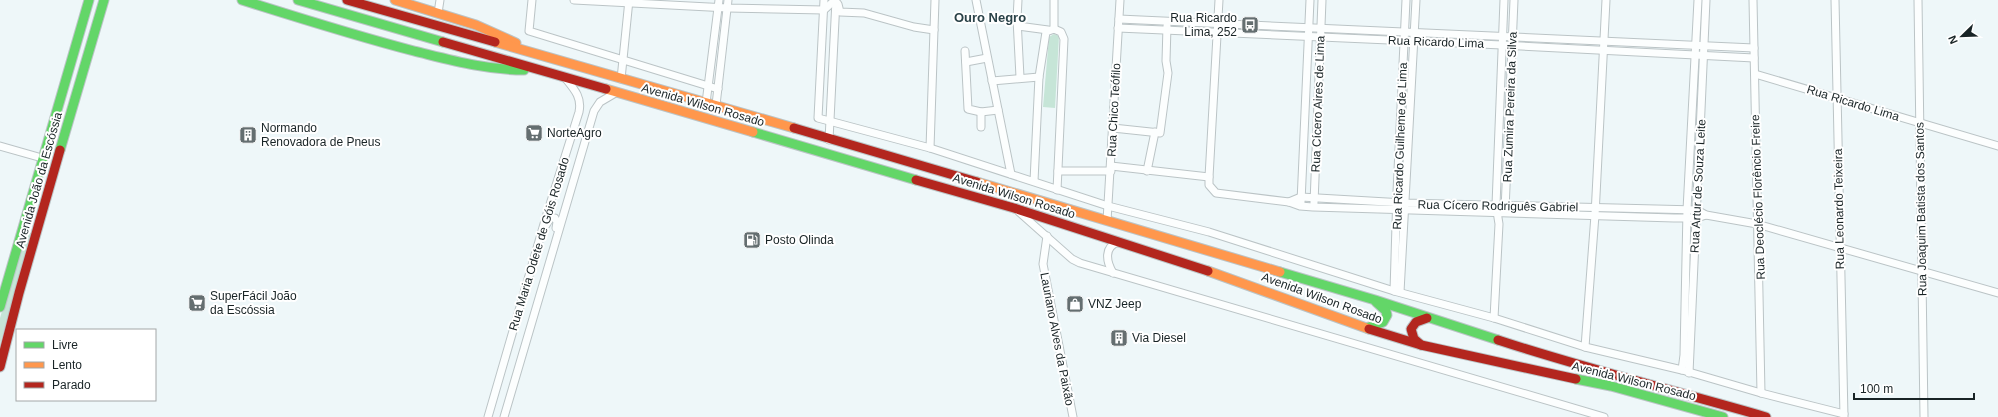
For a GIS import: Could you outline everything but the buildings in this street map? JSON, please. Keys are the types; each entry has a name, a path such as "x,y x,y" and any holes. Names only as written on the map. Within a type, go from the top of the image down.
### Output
{"main road":[{"name":"Avenida João da Escóssia","path":"0,307 89,0"},
{"name":"Avenida João da Escóssia","path":"0,367 104,0"},
{"path":"242,0 348,34 473,66 500,70 544,71"},
{"name":"Avenida Wilson Rosado","path":"298,0 1014,208 1239,281 1367,328 1421,345 1489,362 1611,386 1709,415 1722,417"},
{"name":"Avenida Wilson Rosado","path":"347,0 706,103 1375,300 1566,362 1670,389 1766,417"},
{"path":"395,0 476,25 547,58"},
{"path":"62,91 69,91 71,95 62,126 62,145"},
{"path":"35,183 34,202 29,223 32,228 38,229"},
{"path":"1367,328 1383,322 1387,315 1386,311 1375,300"},
{"path":"1421,345 1414,339 1411,329 1416,322 1427,318"}],"street":[{"path":"438,13 440,0"},
{"path":"532,0 529,31 622,61 718,89"},
{"path":"574,0 718,4 728,8 824,10 836,0"},
{"path":"716,106 728,0"},
{"path":"824,0 818,118 930,148 1108,206 1209,232 1397,292 1494,318 1585,347 1685,372 1844,416"},
{"path":"836,0 840,12 864,13 914,27 934,30"},
{"path":"829,140 836,0"},
{"path":"930,148 935,0"},
{"path":"976,0 1011,174"},
{"path":"1018,0 1020,77"},
{"path":"1034,181 1039,77 1044,40 1051,29 1054,0"},
{"name":"Rua Chico Teófilo","path":"1107,221 1120,0"},
{"path":"1058,171 1111,169 1209,177 1219,0"},
{"name":"Rua Cícero Aires de Lima","path":"1300,206 1310,0"},
{"name":"Rua Cícero Aires de Lima","path":"1313,207 1322,0"},
{"name":"Rua Ricardo Guilheme de Lima","path":"1397,292 1400,207 1401,96 1406,0"},
{"name":"Rua Ricardo Guilheme de Lima","path":"1400,207 1410,97 1416,0"},
{"name":"Rua Zumira Pereira da Silva","path":"1499,224 1496,214 1496,205 1504,0"},
{"name":"Rua Zumira Pereira da Silva","path":"1505,214 1514,0"},
{"path":"1585,347 1595,212 1606,0"},
{"name":"Rua Artur de Souza Leite","path":"1685,372 1684,355 1687,210 1698,0"},
{"name":"Rua Artur de Souza Leite","path":"1685,372 1698,210 1706,0"},
{"name":"Rua Deoclécio Florêncio Freire","path":"1753,0 1761,393"},
{"name":"Rua Leonardo Teixeira","path":"1835,0 1844,416"},
{"name":"Rua Joaquim Batista dos Santos","path":"1918,0 1924,417"},
{"path":"621,79 629,1"},
{"path":"706,103 718,4"},
{"name":"Rua Ricardo Lima","path":"1119,19 1754,48"},
{"path":"1113,128 1160,132 1168,73 1166,62 1167,21"},
{"path":"1018,26 1051,29 1061,32 1064,39 1057,190"},
{"name":"Rua Ricardo Lima","path":"1118,28 1512,45 1754,58"},
{"path":"965,51 967,106 970,111 981,112 998,110"},
{"path":"966,62 987,58"},
{"name":"Rua Ricardo Lima","path":"1755,74 1998,146"},
{"name":"Rua Maria Odete de Góis Rosado","path":"488,417 580,108 577,93 563,76"},
{"path":"992,81 1020,77 1039,77"},
{"name":"Rua Maria Odete de Góis Rosado","path":"504,417 524,343 594,111 603,99 617,92"},
{"path":"1401,96 1410,97"},
{"path":"981,112 981,127"},
{"path":"1147,171 1155,132"},
{"path":"0,146 42,158"},
{"name":"Rua Cícero Rodriguês Gabriel","path":"1209,177 1209,185 1216,193 1290,202 1300,206 1313,207 1506,205 1688,218 1697,218 1706,215"},
{"name":"Rua Cícero Rodriguês Gabriel","path":"1290,202 1301,198 1314,198 1400,207 1496,214 1698,210 1706,215 1757,224 1998,293"},
{"path":"1014,208 1080,263 1604,417"},
{"path":"1494,318 1499,224 1505,214"},
{"path":"541,235 550,218 557,220 545,275"},
{"name":"Lauriano Alves da Paixão","path":"1047,236 1043,264 1073,417"},
{"path":"1113,273 1108,266 1108,249 1112,244 1119,241"},
{"path":"517,317 517,328 509,352 510,358 516,358 524,343"}],"green space":[{"path":"1054,34 1059,36 1055,108 1043,107 1049,37"},
{"path":"25,233 31,233 31,236 0,344 0,318"}],"traffic: fast":[{"path":"0,307 89,0"},
{"path":"60,150 104,0"},
{"path":"242,0 349,33 414,51 482,66 510,70 524,70"},
{"path":"298,0 443,42"},
{"path":"753,132 916,180"},
{"path":"1280,272 1375,300 1498,340"},
{"path":"1367,328 1383,322 1387,315 1386,311 1376,302"},
{"path":"1576,379 1611,386 1723,417"}],"traffic: slow":[{"path":"395,0 476,25 516,43"},
{"path":"495,42 794,128"},
{"path":"606,89 753,132"},
{"path":"977,182 1280,272"},
{"path":"1208,271 1369,329"}],"traffic: jam":[{"path":"347,0 495,42"},
{"path":"443,42 606,89"},
{"path":"794,128 977,182"},
{"path":"0,367 19,293 60,150"},
{"path":"916,180 1014,208 1208,271"},
{"path":"1421,345 1414,339 1411,329 1416,322 1427,318"},
{"path":"1369,329 1421,345 1576,379"},
{"path":"1498,340 1531,351 1766,417"}],"place":[{"name":"Rua Ricardo Lima, 252","path":"1250,25"},
{"name":"NorteAgro","path":"534,133"},
{"name":"Normando Renovadora de Pneus","path":"248,135"},
{"name":"Posto Olinda","path":"752,240"},
{"name":"SuperFácil João da Escóssia","path":"197,303"},
{"name":"VNZ Jeep","path":"1075,304"},
{"name":"Via Diesel","path":"1119,338"}],"district":[{"name":"Ouro Negro","path":"990,17"}]}
